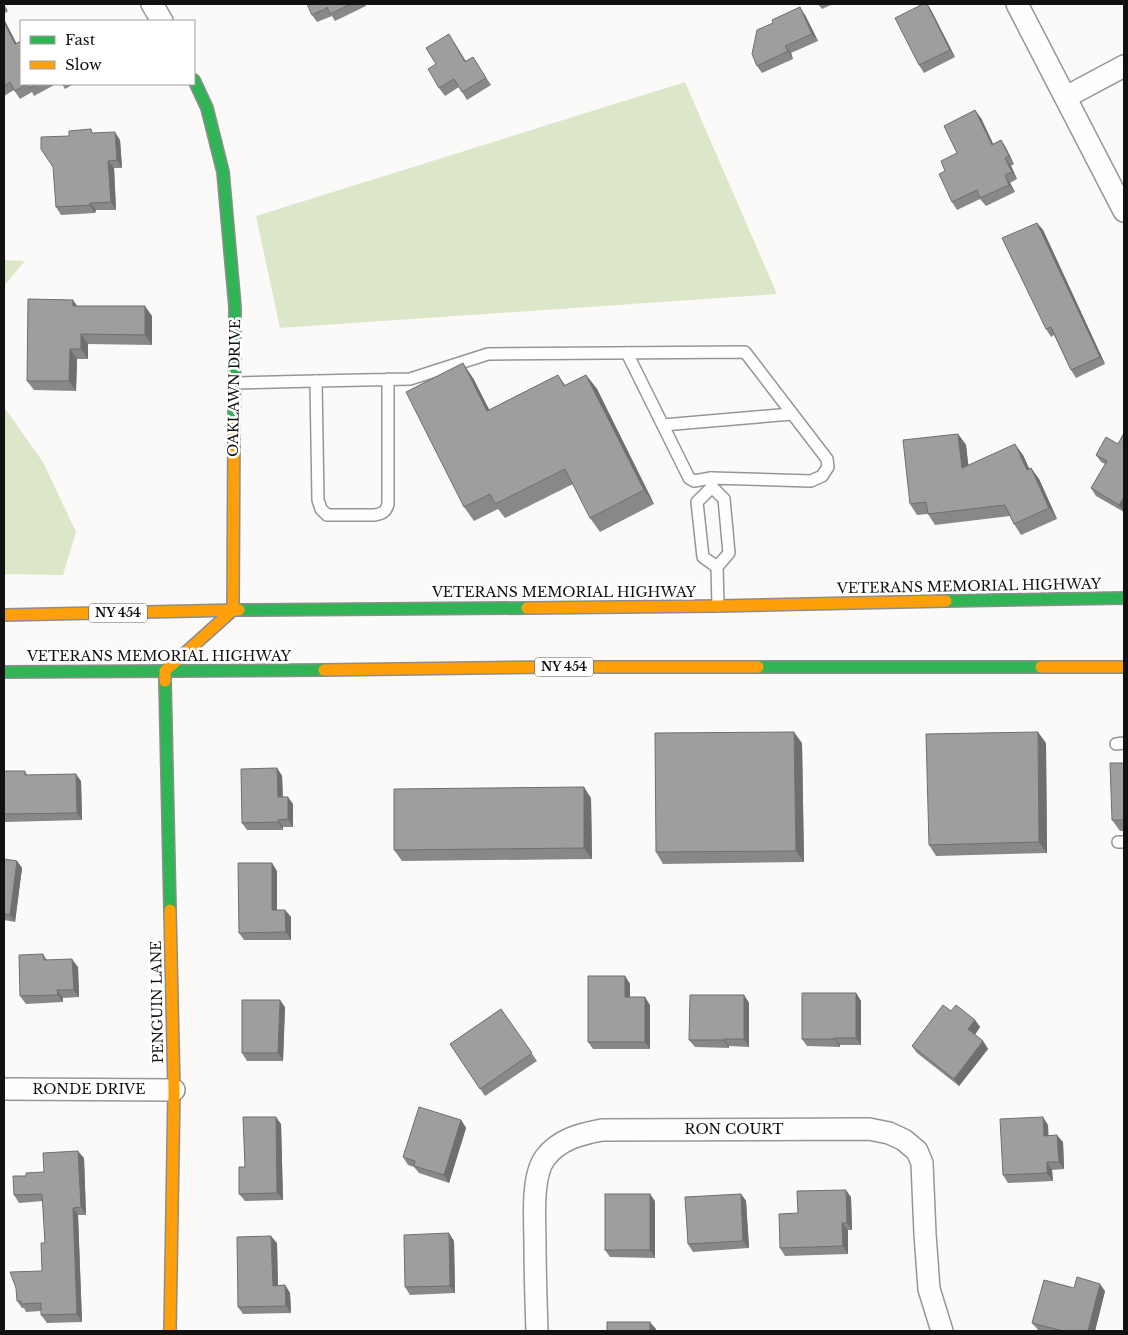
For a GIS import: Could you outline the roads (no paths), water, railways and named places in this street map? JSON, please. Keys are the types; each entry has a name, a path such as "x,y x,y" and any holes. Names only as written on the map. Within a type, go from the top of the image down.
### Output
{"main road":[{"name":"OAKLAWN DRIVE","path":"195,82 207,108 223,172 236,307 233,610"},
{"name":"VETERANS MEMORIAL HIGHWAY","path":"4,615 233,610 718,606 1124,598"},
{"path":"164,671 233,610"},
{"name":"VETERANS MEMORIAL HIGHWAY","path":"4,672 556,667 1124,668"},
{"name":"PENGUIN LANE","path":"164,671 174,1090 170,1331"}],"street":[{"path":"152,4 161,20"},
{"path":"1018,4 1124,211"},
{"path":"1066,97 1124,66"},
{"name":"RONDE DRIVE","path":"4,1089 174,1090"},
{"name":"RON COURT","path":"537,1331 535,1199 538,1174 544,1159 556,1146 577,1135 602,1130 859,1129 889,1133 904,1140 917,1151 922,1163 929,1289 942,1331"}],"lane":[{"path":"234,383 410,379 488,354 745,352 827,459 828,467 822,476 811,482 712,483 694,481 689,478 627,353"},
{"path":"316,381 318,500 321,509 327,515 374,515 381,514 386,510 388,504 388,379"},
{"path":"663,425 792,414"},
{"path":"712,483 697,502 703,557 717,567"},
{"path":"712,483 724,500 729,553 717,567 718,606"}]}
